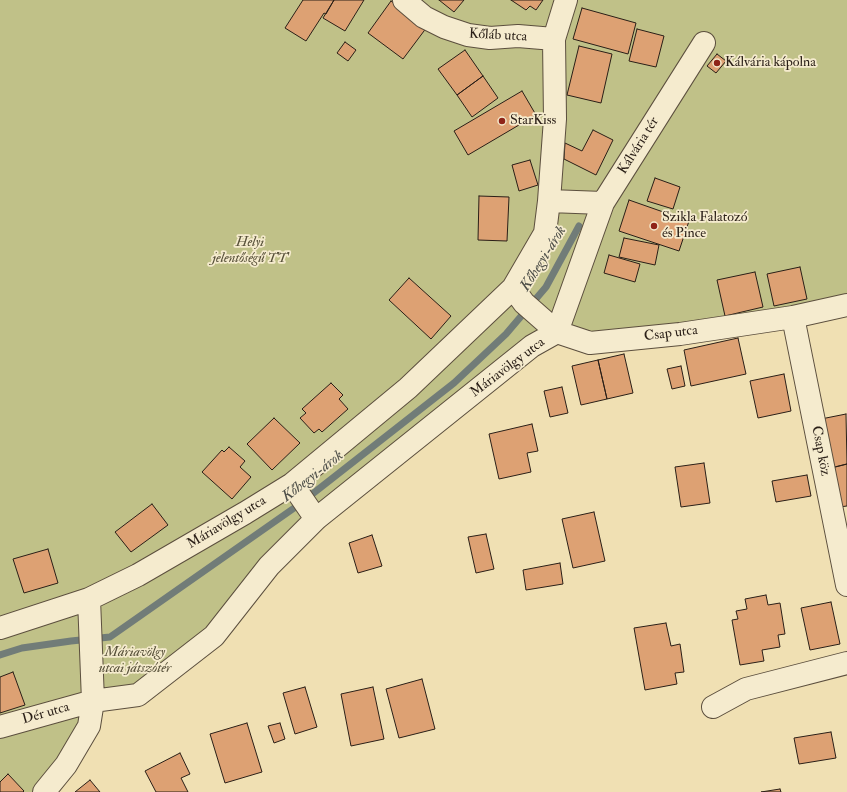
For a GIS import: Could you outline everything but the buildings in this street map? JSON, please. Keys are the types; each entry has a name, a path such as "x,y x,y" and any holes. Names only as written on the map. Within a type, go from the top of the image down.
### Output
{"street":[{"name":"Kőláb utca","path":"404,0 424,17 444,28 468,35 490,38 518,36 554,39"},
{"name":"Máriavölgy utca","path":"93,701 138,695 214,636 269,566 304,502 408,388 519,295 545,233 555,119 554,39 566,0"},
{"name":"Kálvária tér","path":"550,325 603,203 704,43"},
{"path":"549,200 603,203"},
{"name":"Csap utca","path":"519,295 550,325 590,343 680,334 793,317 847,305"},
{"name":"Csap köz","path":"793,317 847,585"},
{"name":"Máriavölgy utca","path":"0,628 89,599 138,575 245,513 304,502 532,346 550,325"},
{"path":"44,792 66,765 89,726 93,701 89,599"},
{"path":"713,707 746,690 847,663"},
{"name":"Dér utca","path":"0,727 93,701"}],"green space":[{"name":"Helyi jelentőségű TT","path":"0,0 847,0 847,305 680,334 557,332 316,519 214,636 138,695 93,701 44,792 0,792"}],"waterway":[{"name":"Kőhegyi-árok","path":"0,655 22,648 110,637 297,506 454,383 506,334 546,287 579,226"}],"place":[{"name":"Kálvária kápolna","path":"717,63"},
{"name":"StarKiss","path":"502,121"},
{"name":"Szikla Falatozó és Pince","path":"654,226"}],"park label":[{"name":"Máriavölgy utcai játszótér","path":"135,662"}]}
